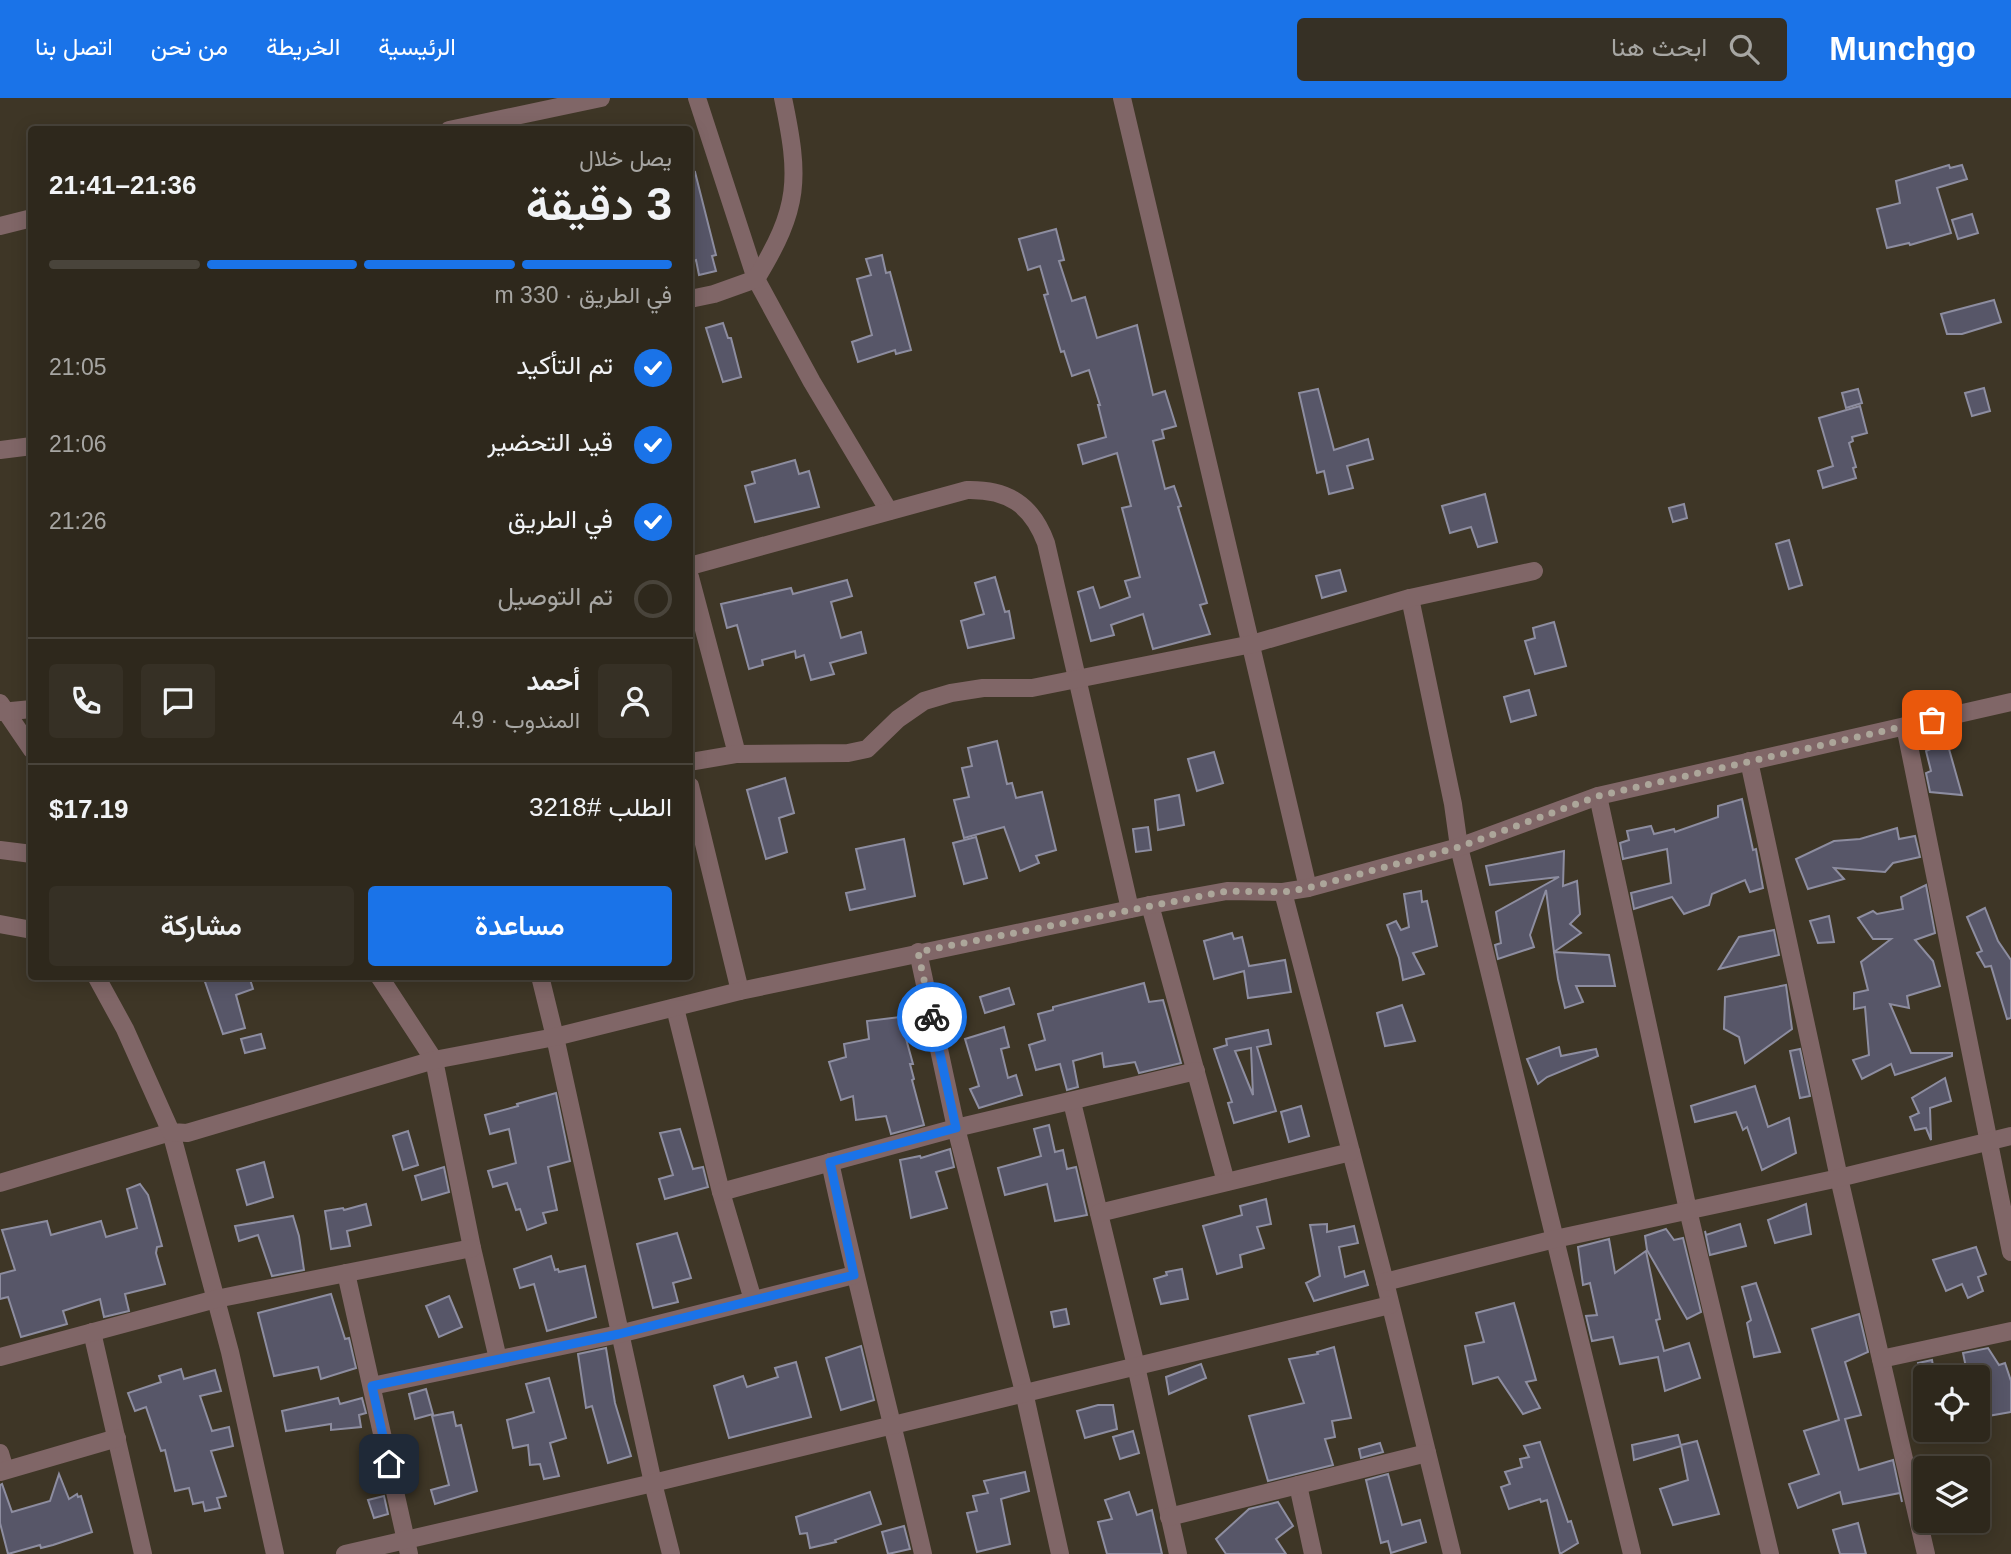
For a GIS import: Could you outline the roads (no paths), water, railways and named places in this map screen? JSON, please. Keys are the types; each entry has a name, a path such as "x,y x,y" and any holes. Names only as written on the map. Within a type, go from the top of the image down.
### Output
{"street":[{"path":"468,126 601,98"},
{"path":"697,98 756,279 812,382 889,511"},
{"path":"693,298 756,279 786,224 792,202 795,162 783,98"},
{"path":"1122,98 1308,888"},
{"path":"0,226 28,219"},
{"path":"0,450 28,446"},
{"path":"693,565 967,490 996,492 1022,506 1033,517 1046,544 1130,909"},
{"path":"693,761 737,754 848,753 867,749 898,719 924,701 951,692 983,688 1032,688 1252,644 1410,598 1534,571"},
{"path":"693,588 737,754"},
{"path":"1410,598 1453,804 1459,847 1632,1554"},
{"path":"0,1182 171,1132 187,1133 214,1127 434,1060 555,1037 740,991 918,952 1150,905 1227,891 1283,892 1308,888 1459,847 1598,796 2011,702"},
{"path":"2,709 28,709"},
{"path":"2,709 28,745"},
{"path":"1905,726 2011,1252"},
{"path":"1749,761 1839,1178 1926,1554"},
{"path":"1598,796 1688,1210 1770,1554"},
{"path":"693,798 740,991"},
{"path":"0,850 28,853"},
{"path":"1283,892 1352,1152 1452,1554"},
{"path":"1150,905 1226,1182"},
{"path":"2,923 28,929"},
{"path":"918,952 956,1128 1024,1392 1060,1554"},
{"path":"98,980 125,1029 171,1132 233,1365 275,1554"},
{"path":"382,980 434,1060 498,1360"},
{"path":"541,980 619,1334 671,1554"},
{"path":"675,1008 721,1192 753,1300"},
{"path":"721,1192 956,1128 1196,1071"},
{"path":"1072,1102 1178,1554"},
{"path":"1385,1282 1555,1239 1839,1178 2011,1136"},
{"path":"1099,1213 1352,1152"},
{"path":"830,1162 854,1275 923,1554"},
{"path":"0,1357 216,1299 472,1248"},
{"path":"346,1273 408,1548"},
{"path":"372,1386 619,1334 854,1275"},
{"path":"345,1554 408,1548 653,1483 1390,1304"},
{"path":"1881,1359 2011,1331"},
{"path":"92,1332 143,1554"},
{"path":"2,1465 117,1438"},
{"path":"1169,1517 1427,1453"},
{"path":"1297,1485 1312,1554"}]}
